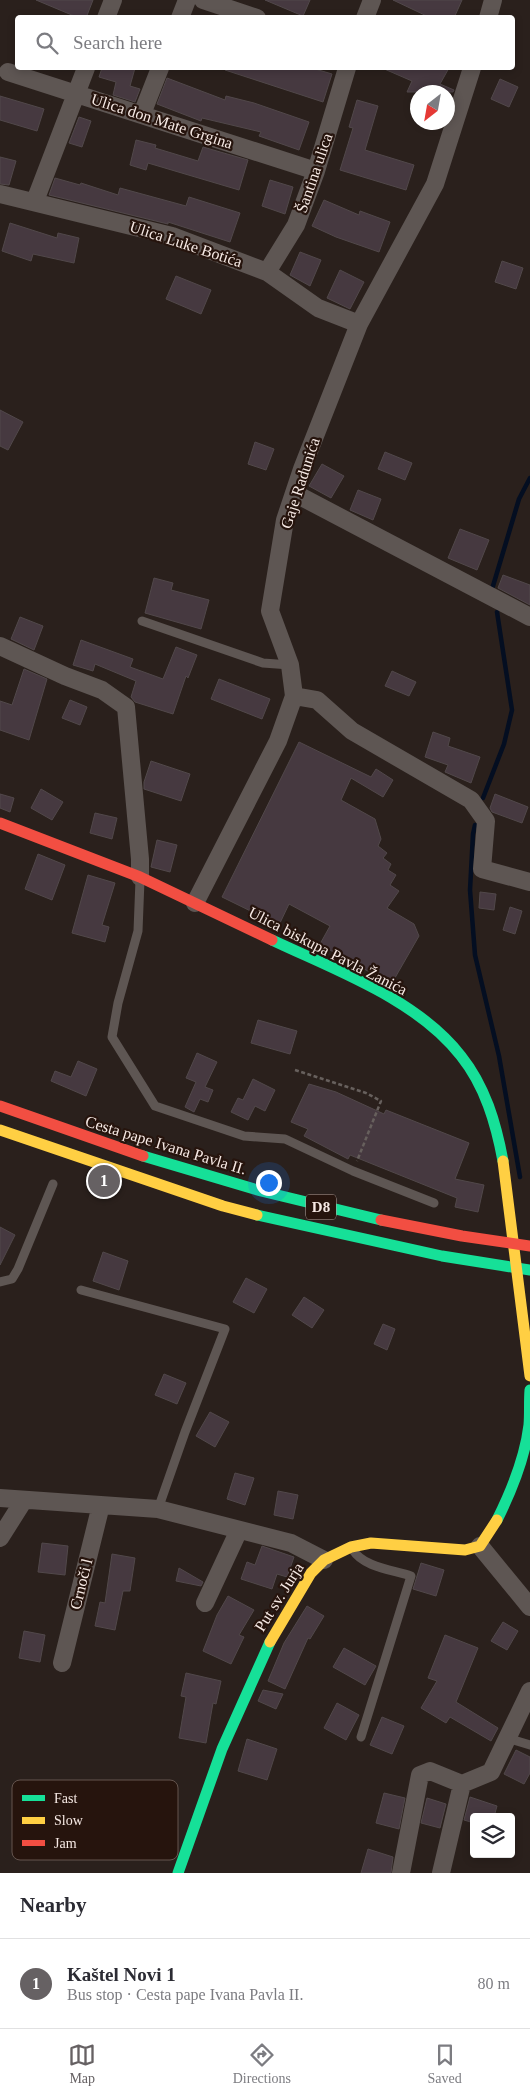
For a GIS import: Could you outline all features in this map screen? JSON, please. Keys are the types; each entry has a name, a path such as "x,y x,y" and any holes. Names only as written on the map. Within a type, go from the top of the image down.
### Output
{"street":[{"path":"107,15 113,0"},
{"path":"181,15 187,0"},
{"path":"203,0 248,15"},
{"path":"366,15 372,0"},
{"path":"489,15 493,0"},
{"path":"35,201 75,92 85,70"},
{"path":"142,114 159,70"},
{"name":"Šantina ulica","path":"267,272 296,225 316,170 346,70"},
{"name":"Gaje Radunića","path":"195,903 278,741 294,696 290,665 270,610 285,520 302,469 359,324 435,184 471,70"},
{"name":"Ulica don Mate Grgina","path":"8,72 316,170"},
{"name":"Ulica Luke Botića","path":"0,194 35,201 172,236 267,272 318,308 359,324"},
{"path":"294,493 530,617"},
{"path":"0,646 65,676 102,690 126,707 140,877"},
{"path":"294,696 317,700 352,732 470,800 486,821 482,869 530,882"},
{"name":"Ulica biskupa Pavla Žanića","path":"0,823 140,877 377,990 414,1013 443,1036 470,1067 495,1119 505,1165 530,1376"},
{"name":"Cesta pape Ivana Pavla II.","path":"0,1106 146,1158 295,1201 369,1218 529,1246"},
{"name":"D8","path":"0,1130 223,1206 284,1222 432,1254 530,1270"},
{"path":"530,1390 528,1430 520,1463 491,1532 480,1546 530,1607"},
{"path":"0,1498 158,1510 291,1543 324,1560"},
{"path":"0,1538 24,1500"},
{"name":"Crnoči l","path":"62,1663 101,1505"},
{"path":"205,1603 239,1530"},
{"name":"Put sv. Jurja","path":"178,1873 222,1749 272,1637 311,1572 324,1560 351,1547 371,1543 465,1550 480,1546"},
{"path":"401,1873 420,1775 430,1771 462,1784 491,1772 530,1691"},
{"path":"440,1873 462,1784"}],"lane":[{"path":"142,621 263,663 290,665"},
{"path":"140,877 138,931 118,1004 112,1037 155,1106 244,1136 285,1140 353,1171 434,1204"},
{"path":"0,1282 12,1279 18,1269 53,1184"},
{"path":"81,1290 225,1329 185,1432 158,1510"},
{"path":"351,1547 357,1556 368,1562 411,1576 361,1737"},
{"path":"507,1738 530,1745"}],"path":[{"path":"295,1070 366,1093 381,1101 353,1171"}],"building":[{"path":"36,0 93,0 87,15 72,15"},
{"path":"265,0 310,0 303,15"},
{"path":"393,0 462,0 455,15 425,15"},
{"path":"101,70 134,70 130,86 140,89 135,102 113,95 116,82 99,77"},
{"path":"225,70 319,70 332,74 323,102"},
{"path":"387,70 448,70 440,84 442,85 410,85 412,81"},
{"path":"167,78 225,100 226,96 254,103 309,122 299,150 259,136 261,132 202,118 201,121 157,104"},
{"path":"500,79 518,87 509,107 491,99"},
{"path":"0,96 44,109 37,131 0,120"},
{"path":"357,100 378,106 365,150 414,165 406,190 340,170 353,128 349,127"},
{"path":"79,117 91,121 82,147 69,143"},
{"path":"136,140 156,145 155,148 198,161 203,147 248,160 239,190 148,163 146,170 130,165"},
{"path":"0,157 16,161 9,185 0,184"},
{"path":"55,178 80,185 81,183 118,195 120,188 186,206 189,197 240,213 230,242 168,222 168,224 49,195"},
{"path":"270,180 293,187 285,214 262,206"},
{"path":"324,200 359,215 360,211 390,222 379,252 336,237 312,226"},
{"path":"10,223 57,238 58,233 79,238 74,263 33,254 31,261 2,251"},
{"path":"300,252 321,260 310,286 290,275"},
{"path":"502,261 523,268 516,289 495,282"},
{"path":"340,270 364,282 350,309 327,298"},
{"path":"176,276 211,290 201,314 166,299"},
{"path":"0,410 23,422 8,450 0,446"},
{"path":"255,442 274,449 266,470 248,464"},
{"path":"385,452 412,463 405,480 378,469"},
{"path":"322,464 344,476 331,498 309,486"},
{"path":"358,490 381,499 373,520 350,510"},
{"path":"460,529 489,540 477,570 448,558"},
{"path":"503,575 530,585 530,605 498,588"},
{"path":"154,578 173,583 171,590 209,600 201,629 145,613"},
{"path":"20,617 43,626 34,650 11,639"},
{"path":"81,640 133,659 130,667 163,679 176,647 197,655 188,678 186,676 173,714 135,702 131,697 136,681 95,664 93,671 73,665"},
{"path":"24,669 47,679 29,740 0,730 0,701 12,705"},
{"path":"392,671 416,682 409,696 385,686"},
{"path":"219,679 270,699 262,719 211,699"},
{"path":"70,700 87,707 80,725 62,718"},
{"path":"433,732 450,738 448,746 480,757 471,783 445,772 448,765 425,757"},
{"path":"299,742 371,777 376,769 393,780 383,797 351,778 341,800 375,819 381,839 378,846 387,853 383,858 391,864 388,870 396,875 390,885 399,891 387,908 414,924 419,936 392,983 350,962 320,944 330,926 289,904 279,925 222,897"},
{"path":"151,761 190,774 181,801 144,789 144,782"},
{"path":"41,789 63,802 52,820 31,808"},
{"path":"0,794 14,798 10,812 0,808"},
{"path":"495,794 528,807 522,823 492,812 490,808"},
{"path":"95,813 117,818 112,839 90,833"},
{"path":"157,840 177,845 170,872 151,867"},
{"path":"38,854 65,865 52,900 25,889"},
{"path":"88,875 115,883 102,925 109,927 105,942 72,933"},
{"path":"480,892 496,894 494,910 479,908"},
{"path":"510,907 522,911 515,934 503,930"},
{"path":"258,1020 297,1031 290,1054 251,1043"},
{"path":"197,1053 217,1062 205,1087 213,1090 208,1102 200,1099 194,1112 185,1107 196,1082 186,1078"},
{"path":"78,1061 97,1069 86,1096 51,1081 55,1071 71,1077"},
{"path":"253,1079 275,1090 265,1111 255,1106 248,1120 231,1112 238,1098 243,1100"},
{"path":"309,1084 336,1092 384,1114 386,1110 469,1143 455,1179 484,1185 478,1212 455,1207 457,1198 350,1155 348,1159 304,1136 308,1129 291,1122"},
{"path":"0,1227 15,1235 0,1265"},
{"path":"103,1252 128,1261 119,1290 93,1281"},
{"path":"246,1278 267,1289 254,1313 233,1302"},
{"path":"304,1297 324,1310 312,1328 292,1315"},
{"path":"383,1324 395,1329 387,1350 374,1344"},
{"path":"164,1374 186,1383 177,1404 155,1395"},
{"path":"210,1412 229,1422 215,1447 196,1436"},
{"path":"235,1473 254,1478 245,1505 227,1499"},
{"path":"278,1491 298,1495 293,1519 274,1515"},
{"path":"42,1543 68,1546 65,1575 38,1572"},
{"path":"262,1546 294,1557 287,1577 277,1574 272,1589 241,1579 247,1562 255,1565"},
{"path":"112,1554 135,1558 130,1591 123,1591 115,1630 95,1626 100,1602 105,1603"},
{"path":"421,1563 444,1570 436,1596 413,1589"},
{"path":"179,1568 203,1582 201,1586 176,1581"},
{"path":"228,1596 254,1610 239,1635 244,1637 231,1664 203,1651 217,1615"},
{"path":"307,1606 324,1616 310,1639 308,1638 285,1689 268,1681 284,1643"},
{"path":"503,1622 518,1631 507,1650 491,1641"},
{"path":"24,1631 45,1635 40,1662 19,1658"},
{"path":"445,1635 478,1648 456,1702 498,1728 491,1741 450,1717 446,1723 421,1708 437,1681 428,1678"},
{"path":"344,1648 376,1666 365,1685 333,1667"},
{"path":"186,1673 221,1681 216,1704 213,1703 206,1743 179,1738 186,1697 181,1696"},
{"path":"263,1690 283,1694 276,1709 258,1701"},
{"path":"337,1703 359,1715 346,1740 324,1728"},
{"path":"382,1717 404,1726 392,1754 370,1745"},
{"path":"247,1739 277,1749 267,1780 238,1771"},
{"path":"516,1750 530,1757 530,1773 524,1784 504,1774"},
{"path":"384,1793 405,1798 399,1829 376,1823"},
{"path":"470,1797 497,1806 495,1813 470,1813 470,1822 464,1820"},
{"path":"427,1798 446,1804 440,1828 421,1823"},
{"path":"368,1849 393,1857 391,1873 361,1873"}],"waterway":[{"path":"493,586 519,499 530,478"},
{"path":"483,798 504,744 512,710 497,612"},
{"path":"475,825 470,890 475,955 499,1056 520,1177"}],"traffic: fast":[{"path":"272,940 374,988 422,1018 443,1036 461,1056 483,1092 493,1119 503,1161"},
{"path":"143,1156 261,1191 381,1220"},
{"path":"257,1215 442,1256 530,1270"},
{"path":"497,1520 521,1462 529,1425 530,1390"},
{"path":"178,1873 222,1749 270,1642"}],"traffic: slow":[{"path":"0,1130 223,1206 257,1215"},
{"path":"503,1161 530,1376"},
{"path":"270,1642 311,1573 324,1560 351,1547 371,1543 465,1550 480,1546 497,1520"}],"traffic: jam":[{"path":"0,823 140,877 272,940"},
{"path":"0,1106 143,1156"},
{"path":"381,1220 462,1236 530,1246"}],"place":[{"name":"Kaštel Novi 1","path":"104,1181"}]}
